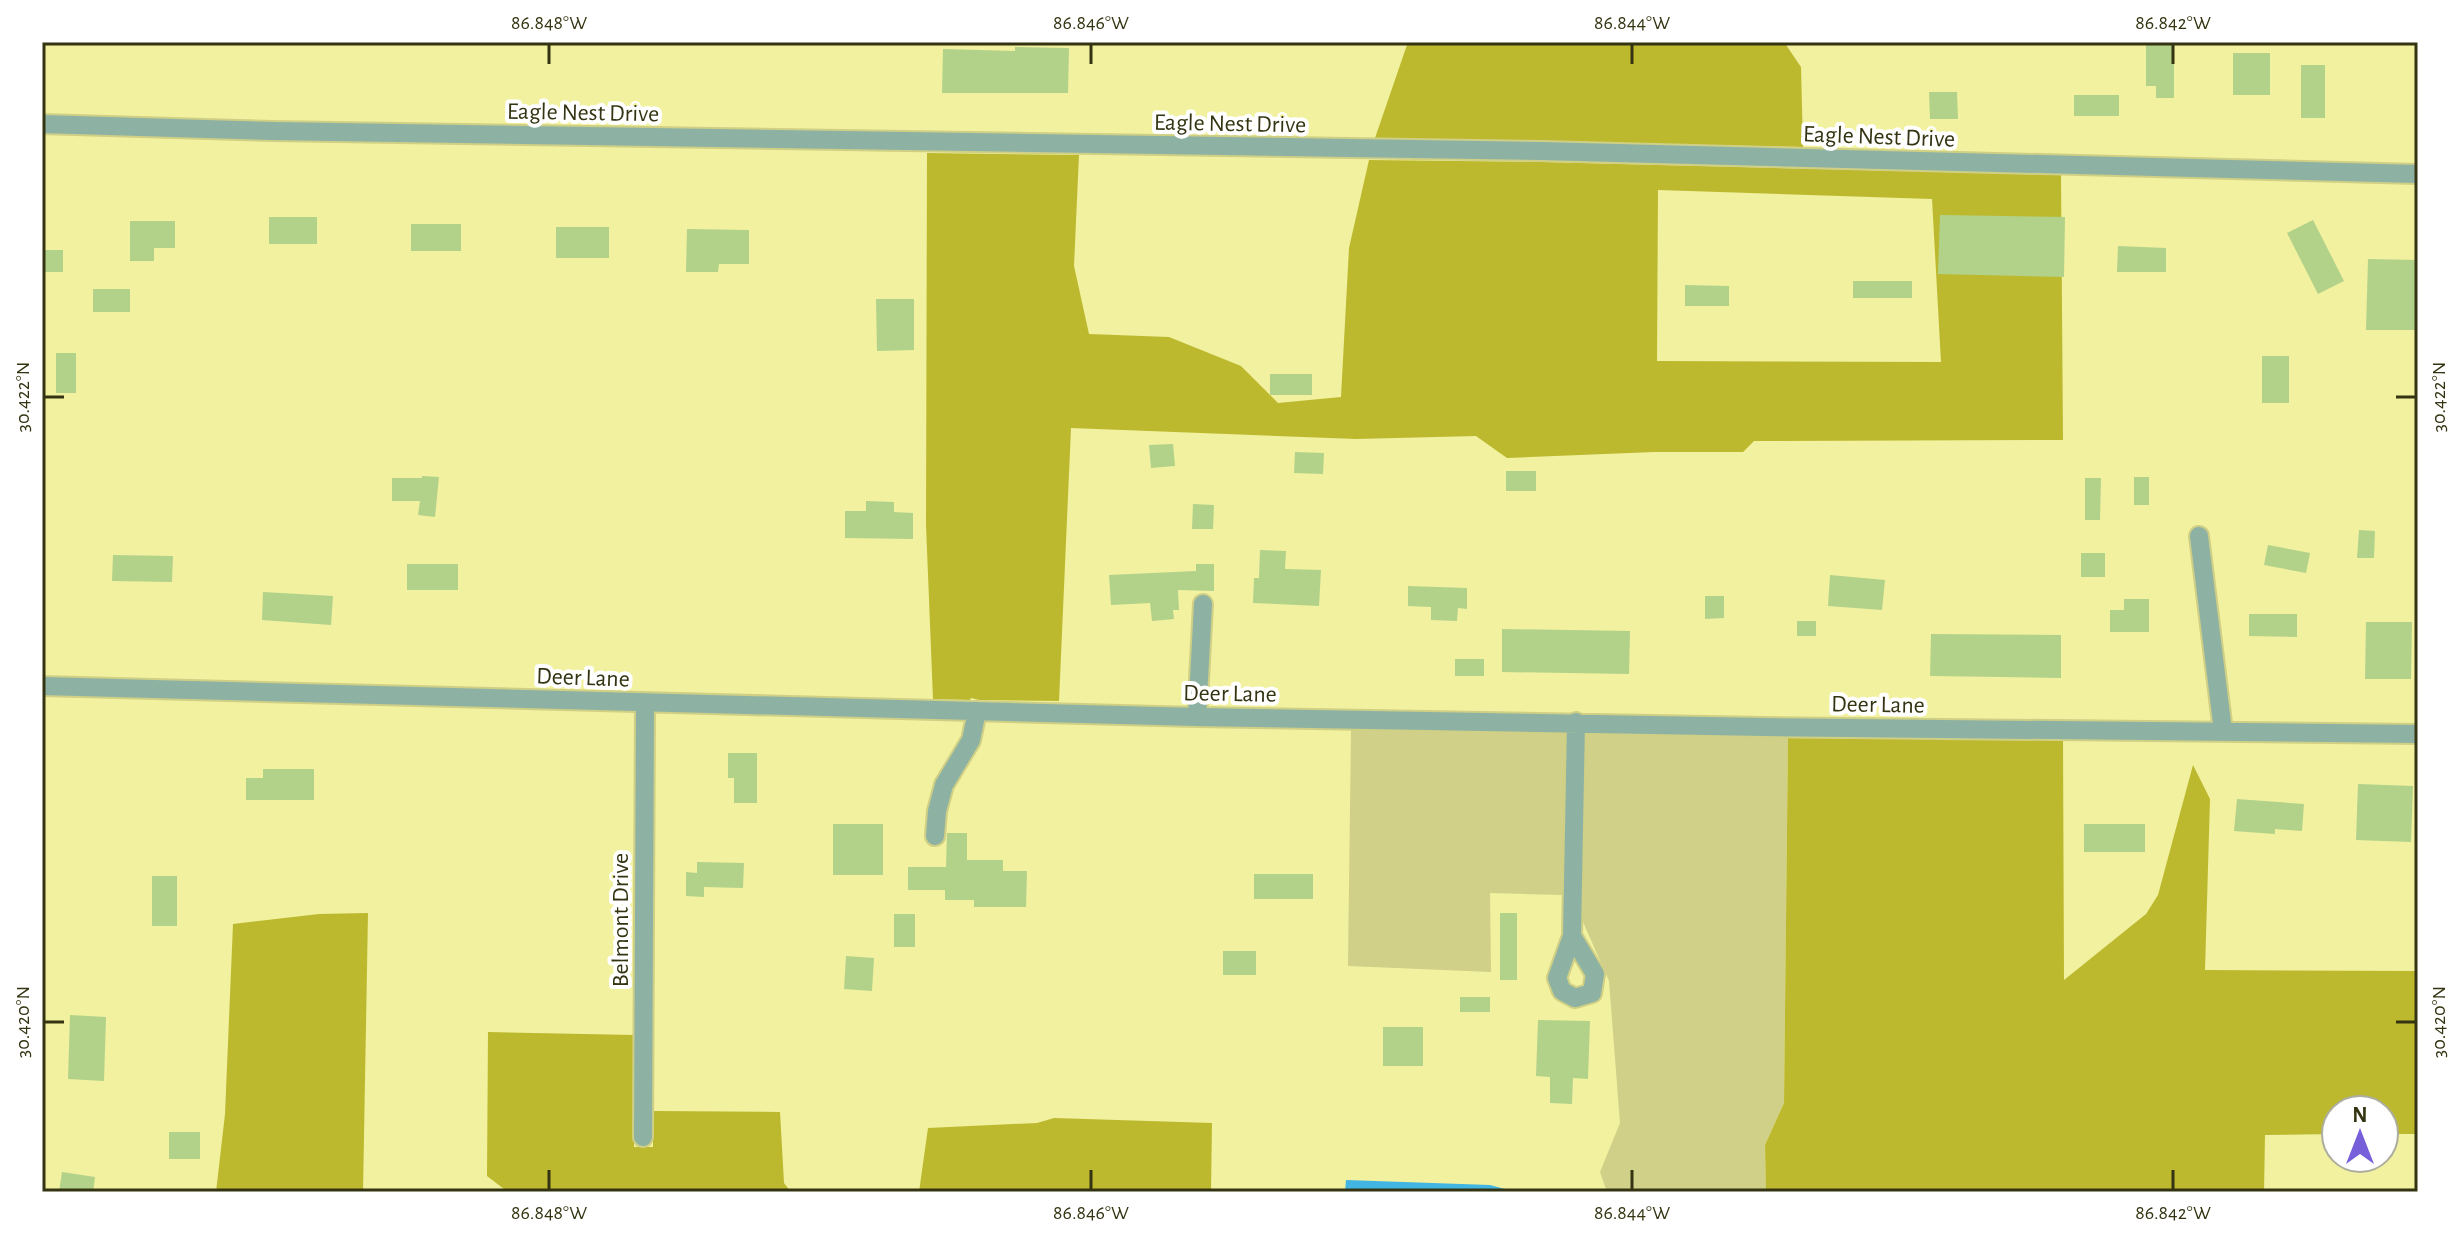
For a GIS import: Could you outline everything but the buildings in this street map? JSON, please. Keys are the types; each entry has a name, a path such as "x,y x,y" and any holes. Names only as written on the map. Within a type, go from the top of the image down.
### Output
{"street":[{"name":"Eagle Nest Drive","path":"42,124 272,131 1542,151 2418,174"},
{"path":"2199,536 2223,731"},
{"path":"1197,717 1203,604"},
{"name":"Deer Lane","path":"42,686 1197,717 2418,734"},
{"name":"Belmont Drive","path":"643,1137 645,703"},
{"path":"935,836 944,785 971,740 977,711"},
{"path":"1572,936 1576,722"}],"shaded area":[{"path":"1408,42 1784,42 1801,67 1803,147 1375,138"},
{"path":"927,153 1079,155 1074,266 1089,334 1169,337 1241,366 1278,403 1341,397 1349,248 1369,160 2061,175 2063,440 1754,441 1743,452 1507,458 1476,436 1356,439 1071,428 1059,701 933,699 926,525","holes":["1658,190 1932,199 1941,362 1657,361"]},
{"path":"1351,729 1566,732 1563,895 1490,893 1491,972 1348,966"},
{"path":"1585,733 1788,738 1784,1103 1765,1145 1766,1192 1607,1192 1600,1172 1620,1123 1609,981 1583,922"},
{"path":"1788,738 2063,740 2064,980 2146,914 2158,895 2193,765 2210,799 2205,970 2418,971 2418,1134 2400,1134 2400,1094 2320,1094 2320,1134 2265,1135 2264,1192 1766,1192 1765,1145 1784,1103"},
{"path":"368,913 363,1192 216,1192 225,1114 233,924 319,914"},
{"path":"488,1032 634,1035 634,1147 653,1147 653,1111 780,1112 784,1183 791,1192 508,1192 487,1176"},
{"path":"1054,1118 1212,1123 1211,1192 919,1192 928,1128 1037,1123"}],"water":[{"path":"1346,1180 1490,1185 1516,1192 1345,1192"}]}
